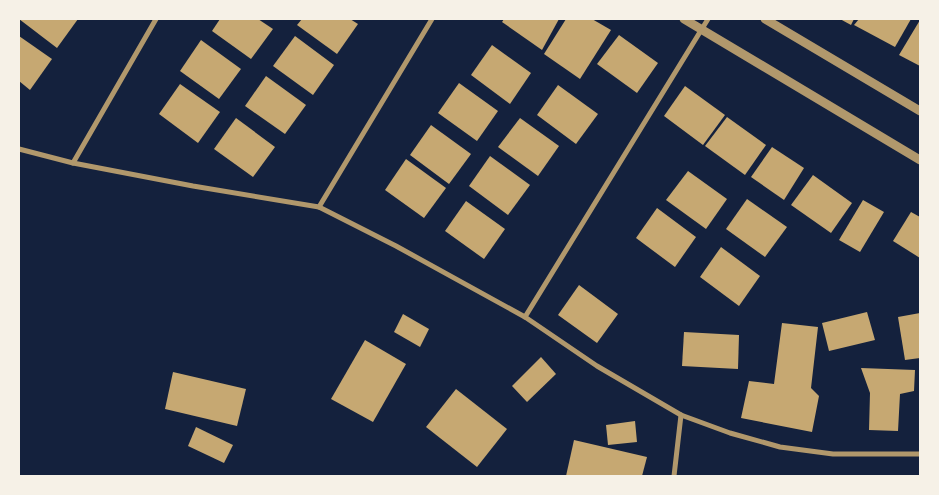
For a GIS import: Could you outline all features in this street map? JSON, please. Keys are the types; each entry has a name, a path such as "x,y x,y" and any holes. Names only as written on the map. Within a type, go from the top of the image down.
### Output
{"street":[{"path":"73,163 156,19"},
{"path":"319,207 432,19"},
{"path":"684,19 919,157"},
{"path":"525,316 708,19"},
{"path":"765,19 920,111"},
{"path":"19,149 73,163 193,186 319,207 396,246 525,316 597,366 680,415 730,433 780,447 833,454 920,454"},
{"path":"674,476 680,415"}],"building":[{"path":"19,19 78,19 57,48"},
{"path":"220,19 258,19 273,29 251,59 212,31"},
{"path":"302,19 350,19 358,24 337,54 297,25"},
{"path":"504,19 559,19 542,50 502,22"},
{"path":"566,19 592,19 611,30 580,79 544,54"},
{"path":"840,19 854,19 851,25"},
{"path":"859,19 911,19 895,47 854,25"},
{"path":"920,20 920,66 899,55"},
{"path":"619,35 658,63 637,93 597,64"},
{"path":"19,36 52,59 30,90 19,81"},
{"path":"295,36 334,65 313,95 273,66"},
{"path":"201,40 241,69 219,99 180,71"},
{"path":"492,45 531,73 510,104 471,75"},
{"path":"266,76 306,105 285,134 245,106"},
{"path":"459,83 498,111 477,141 438,113"},
{"path":"180,84 220,112 198,143 159,114"},
{"path":"558,85 598,114 576,144 537,115"},
{"path":"685,86 725,115 703,145 664,116"},
{"path":"727,117 766,145 745,175 705,146"},
{"path":"236,118 275,147 253,177 214,149"},
{"path":"520,118 559,146 538,176 498,147"},
{"path":"431,125 471,154 449,184 410,155"},
{"path":"772,147 804,168 784,200 751,177"},
{"path":"490,156 530,185 508,215 469,186"},
{"path":"406,159 446,188 424,218 385,190"},
{"path":"688,171 727,199 706,229 666,200"},
{"path":"813,175 852,203 831,233 791,205"},
{"path":"747,199 787,227 765,257 726,229"},
{"path":"863,200 884,212 860,252 839,240"},
{"path":"466,201 505,229 484,259 445,231"},
{"path":"657,208 696,237 675,267 636,238"},
{"path":"911,212 920,217 920,258 893,241"},
{"path":"721,247 760,276 739,306 700,277"},
{"path":"579,285 618,314 597,343 558,315"},
{"path":"867,312 875,340 829,351 822,323"},
{"path":"920,313 920,358 905,360 898,317"},
{"path":"403,314 429,329 420,347 394,332"},
{"path":"782,323 818,327 811,388 819,396 812,432 741,418 749,381 774,384"},
{"path":"684,332 739,335 738,369 682,366"},
{"path":"365,340 406,364 373,422 331,399"},
{"path":"541,357 556,374 527,402 512,386"},
{"path":"861,368 915,370 914,391 900,394 898,431 869,430 870,393"},
{"path":"173,372 246,389 237,426 165,409"},
{"path":"456,389 507,429 477,467 426,427"},
{"path":"635,421 637,442 608,445 606,425"},
{"path":"196,427 233,445 224,463 188,446"},
{"path":"574,440 647,457 642,476 566,476"}]}
